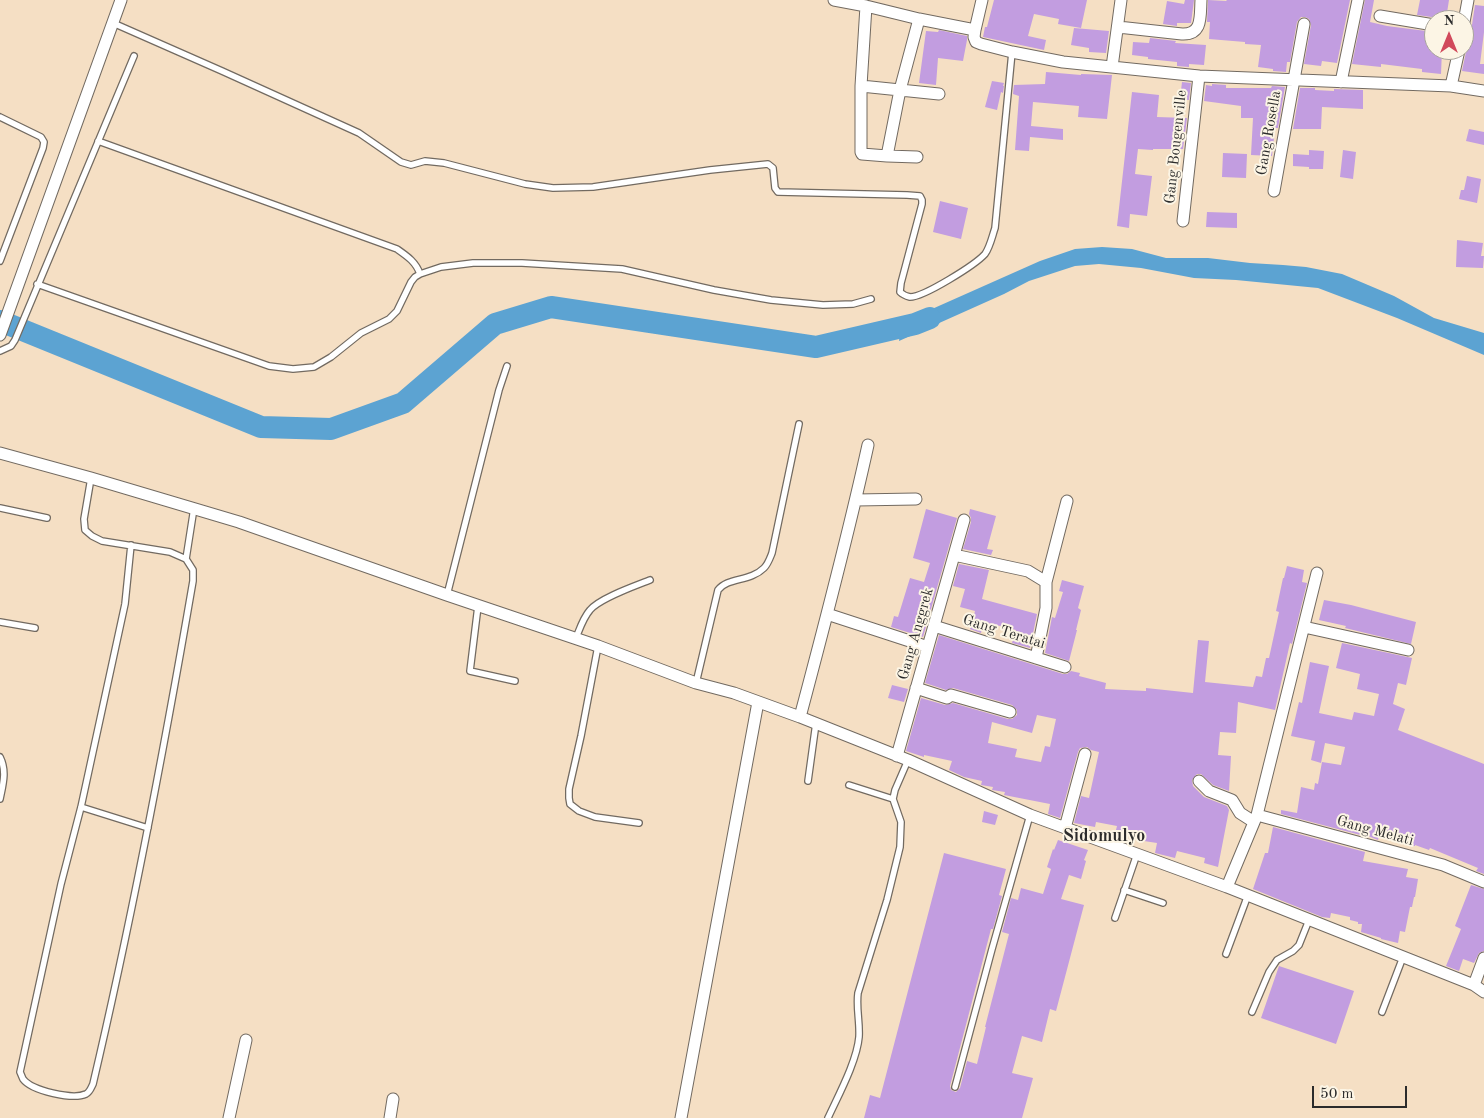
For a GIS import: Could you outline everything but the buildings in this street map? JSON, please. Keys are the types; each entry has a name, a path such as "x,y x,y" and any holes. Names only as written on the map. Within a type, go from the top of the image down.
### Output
{"street":[{"path":"0,335 121,0"},
{"path":"834,0 975,30"},
{"path":"982,0 975,30 974,37 976,42 1012,52 1063,62 1199,76 1451,86 1484,91"},
{"path":"1112,67 1122,0"},
{"path":"1118,27 1191,34 1198,27 1201,0"},
{"path":"1341,82 1358,0"},
{"path":"866,6 861,152 862,154 917,157"},
{"path":"1380,16 1424,23"},
{"path":"887,156 900,90 919,19"},
{"name":"Gang Rosella","path":"1274,191 1304,24"},
{"path":"1451,86 1456,60"},
{"name":"Gang Bougenville","path":"1184,221 1199,76"},
{"path":"862,86 939,94"},
{"path":"800,717 828,614 868,445"},
{"path":"0,453 239,522 800,717 903,758 1030,815 1248,895 1474,985 1484,992"},
{"path":"856,500 916,499"},
{"path":"1036,658 1047,600 1046,582 1067,501"},
{"name":"Gang Anggrek","path":"903,758 916,688 964,520"},
{"path":"954,554 1028,571 1046,582"},
{"path":"1227,887 1255,818 1317,573"},
{"path":"828,614 928,647"},
{"name":"Gang Teratai","path":"934,626 1065,667"},
{"path":"1304,627 1408,650"},
{"path":"916,688 947,698 951,694 1010,712"},
{"path":"681,1118 758,702"},
{"path":"1065,828 1085,754"},
{"path":"1199,781 1209,791 1232,800 1240,813 1255,818"},
{"name":"Gang Melati","path":"1255,818 1444,864 1484,882"},
{"path":"1474,985 1484,958"},
{"path":"229,1118 246,1040"},
{"path":"390,1118 393,1099"}],"lane":[{"path":"114,23 359,133 400,162 407,164 430,161 444,163 538,187 575,188 768,164 773,168 775,188 778,192 920,196 922,204 900,292 904,296 912,297 965,270 984,255 988,249 995,228 1012,52"},
{"path":"0,351 11,346 15,340 134,56"},
{"path":"0,116 41,137 44,142 0,261"},
{"path":"98,141 397,249 409,258 418,268 420,274"},
{"path":"37,284 268,366 293,369 314,367 331,357 361,333 389,319 397,311 411,282 420,274 441,267 473,262 522,262 622,269 714,290 771,300 815,304 853,304 872,299"},
{"path":"447,595 499,390 507,366"},
{"path":"696,682 718,590 726,583 746,579 757,574 766,566 772,554 799,424"},
{"path":"92,478 84,519 85,530 102,541 131,545 170,552 186,558 193,570 193,581 148,828 93,1084 85,1094 71,1096 45,1091 29,1084 22,1078 20,1072 59,893 81,807 125,604 131,545"},
{"path":"0,508 47,518"},
{"path":"186,558 194,508"},
{"path":"576,638 581,624 591,608 606,599 650,580"},
{"path":"478,606 470,671 515,681"},
{"path":"0,622 35,628"},
{"path":"598,646 568,798 570,804 580,811 595,817 639,823"},
{"path":"808,781 816,723"},
{"path":"0,757 4,764 5,773 0,799"},
{"path":"828,1118 856,1050 858,1038 858,993 887,900 900,847 902,822 894,799 903,758"},
{"path":"849,785 894,799"},
{"path":"81,807 148,828"},
{"path":"955,1087 1030,815"},
{"path":"1115,918 1137,854"},
{"path":"1124,890 1163,903"},
{"path":"1226,954 1248,895"},
{"path":"1252,1012 1269,972 1277,960 1294,951 1299,945 1309,920"},
{"path":"1382,1012 1403,957"}],"water":[{"path":"1102,247 1132,249 1166,258 1208,258 1306,267 1342,274 1394,296 1434,318 1484,333 1484,355 1397,318 1318,288 1194,278 1141,268 1099,264 1075,266 1029,281 899,341 901,324 923,313 1040,261 1075,249"}],"waterway":[{"path":"0,321 261,427 331,429 403,403 495,324 551,307 816,347 915,324 930,318"}],"district":[{"name":"Sidomulyo","path":"1104,836"}]}
